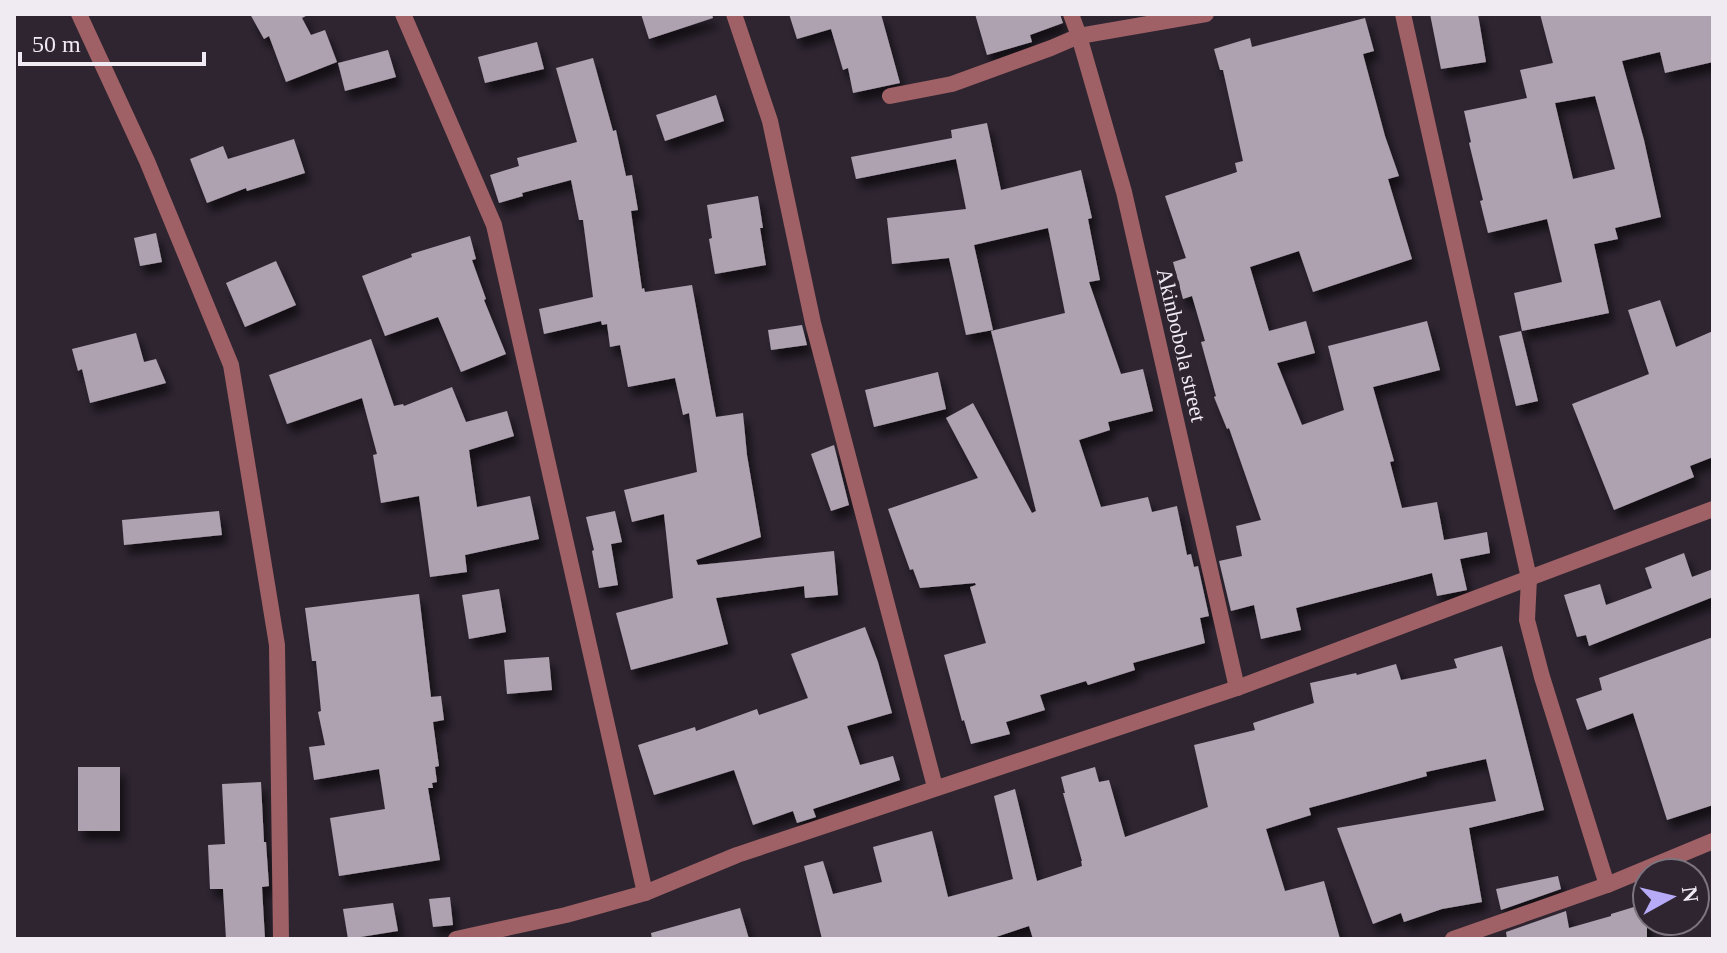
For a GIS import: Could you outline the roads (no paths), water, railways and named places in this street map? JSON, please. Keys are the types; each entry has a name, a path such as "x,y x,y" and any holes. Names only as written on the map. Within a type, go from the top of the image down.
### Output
{"street":[{"path":"79,14 147,161 231,365 277,645 281,939"},
{"path":"403,14 494,225 645,893"},
{"path":"734,14 770,121 813,323 935,787"},
{"name":"Akinbobola street","path":"1071,14 1124,192 1237,688"},
{"path":"890,96 952,84 1079,36 1206,14"},
{"path":"1403,14 1529,578 1527,620 1607,885"},
{"path":"456,939 566,915 645,893 737,855 1237,688 1713,509"},
{"path":"1453,939 1607,885 1713,841"}]}
